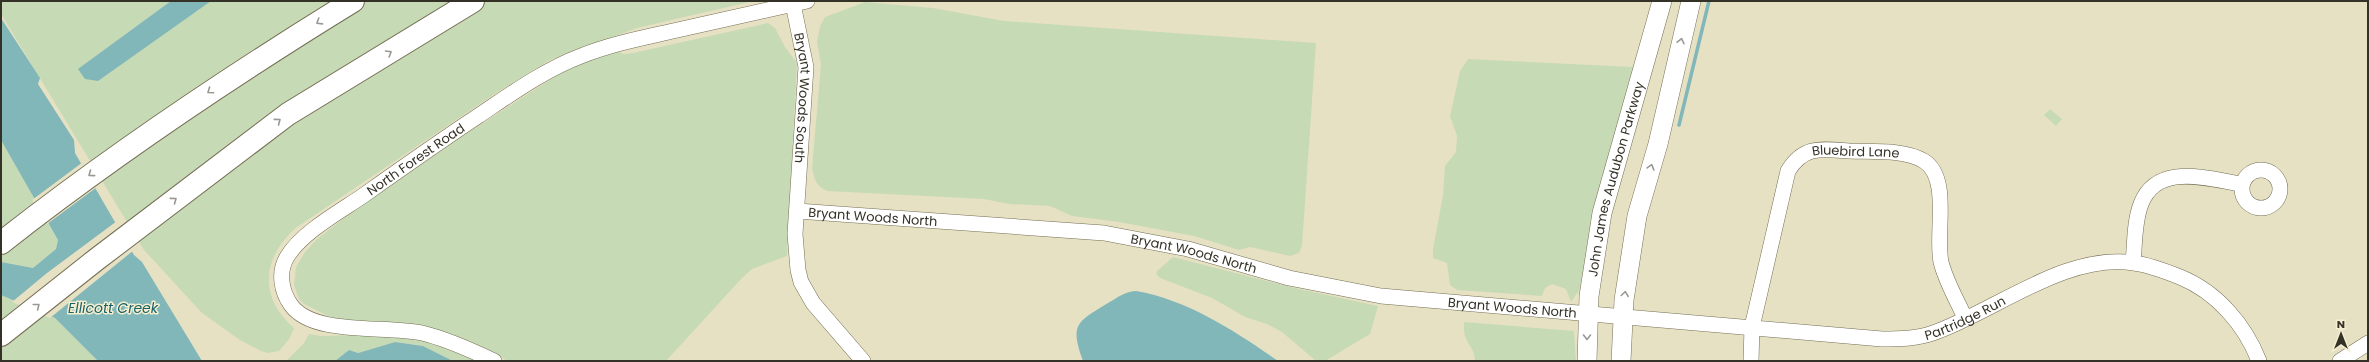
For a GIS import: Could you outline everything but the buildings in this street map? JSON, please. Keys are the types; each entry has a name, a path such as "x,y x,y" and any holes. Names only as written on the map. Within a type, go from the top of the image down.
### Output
{"highway":[{"path":"1,243 123,151 234,75 352,1"},
{"path":"4,333 143,223 288,114 473,1"}],"main road":[{"name":"John James Audubon Parkway","path":"1587,361 1588,313 1593,264 1602,213 1662,1"},
{"path":"1621,361 1622,316 1637,216 1658,144 1691,1"}],"street":[{"name":"Bryant Woods South","path":"800,3 806,67 795,253 801,282 813,303 863,361"},
{"name":"North Forest Road","path":"494,361 456,344 425,334 404,330 325,325 306,319 292,306 283,289 282,273 287,257 306,236 354,202 500,101 555,68 581,56 613,45 800,3"},
{"name":"Bluebird Lane","path":"1751,361 1752,327 1788,171 1801,155 1821,149 1912,156 1930,166 1936,175 1939,185 1941,260 1944,274 1965,318"},
{"path":"2133,262 2140,209 2146,194 2153,186 2171,177 2184,175 2242,184"},
{"name":"Bryant Woods North","path":"797,211 1104,233 1169,244 1289,278 1364,294 1622,316"},
{"name":"Partridge Run","path":"1622,316 1882,339 1908,339 1933,333 2070,270 2106,263 2133,262 2184,279 2217,300 2244,332 2259,361"},
{"path":"2340,361 2368,343"}],"green space":[{"path":"1,1 754,1 637,28 550,60 496,93 297,227 285,239 277,251 271,264 269,277 270,290 274,303 282,316 294,328 290,338 279,351 268,353 240,340 202,313 144,250 1,14"},
{"path":"865,2 933,8 1004,21 1316,43 1302,246 1299,253 1290,256 1250,247 1239,250 1194,236 1119,222 1072,216 1050,206 1009,204 984,199 827,191 823,189 816,182 812,168 821,64 817,42 820,26 825,17"},
{"path":"768,23 775,28 785,47 797,63 787,256 752,269 666,361 508,361 483,349 330,317 304,304 299,299 294,285 296,267 305,252 317,239 358,207 467,133 559,74 583,63 617,51 623,54 633,53"},
{"path":"1468,59 1634,67 1595,208 1580,289 1571,302 1566,289 1552,284 1545,288 1542,296 1457,290 1450,285 1447,263 1433,258 1433,249 1443,195 1445,166 1456,152 1457,136 1450,116 1460,71"},
{"path":"2050,109 2062,119 2056,126 2044,115"},
{"path":"1,140 58,240 56,249 33,268 1,262"},
{"path":"1173,257 1299,289 1378,306 1370,334 1325,361 1316,361 1282,332 1267,324 1245,317 1212,298 1160,278 1156,274 1157,271"},
{"path":"1,295 55,318 98,361 1,361"},
{"path":"1464,322 1574,331 1576,361 1475,361 1473,351 1465,335"},
{"path":"309,334 321,336 355,335 418,339 480,361 453,361 423,346 395,342 357,353 349,350 335,361 286,361 304,343"}],"water":[{"path":"171,1 211,1 98,81 85,79 78,69"},
{"name":"Ellicott Creek","path":"1,18 40,78 38,84 74,140 75,153 134,255 142,262 202,361 98,361 55,318 1,295 1,262 33,268 56,249 58,240 1,140"},
{"path":"1136,291 1155,295 1192,309 1228,328 1278,361 1083,361 1077,339 1079,325 1089,315 1118,297 1128,292"},
{"path":"395,342 423,346 453,361 335,361 349,350 358,353"}],"pier":[{"path":"83,162 97,187 47,224 32,200"},
{"path":"117,221 134,250 50,318 12,302 47,273"}],"waterway":[{"path":"1679,125 1709,1"}]}
